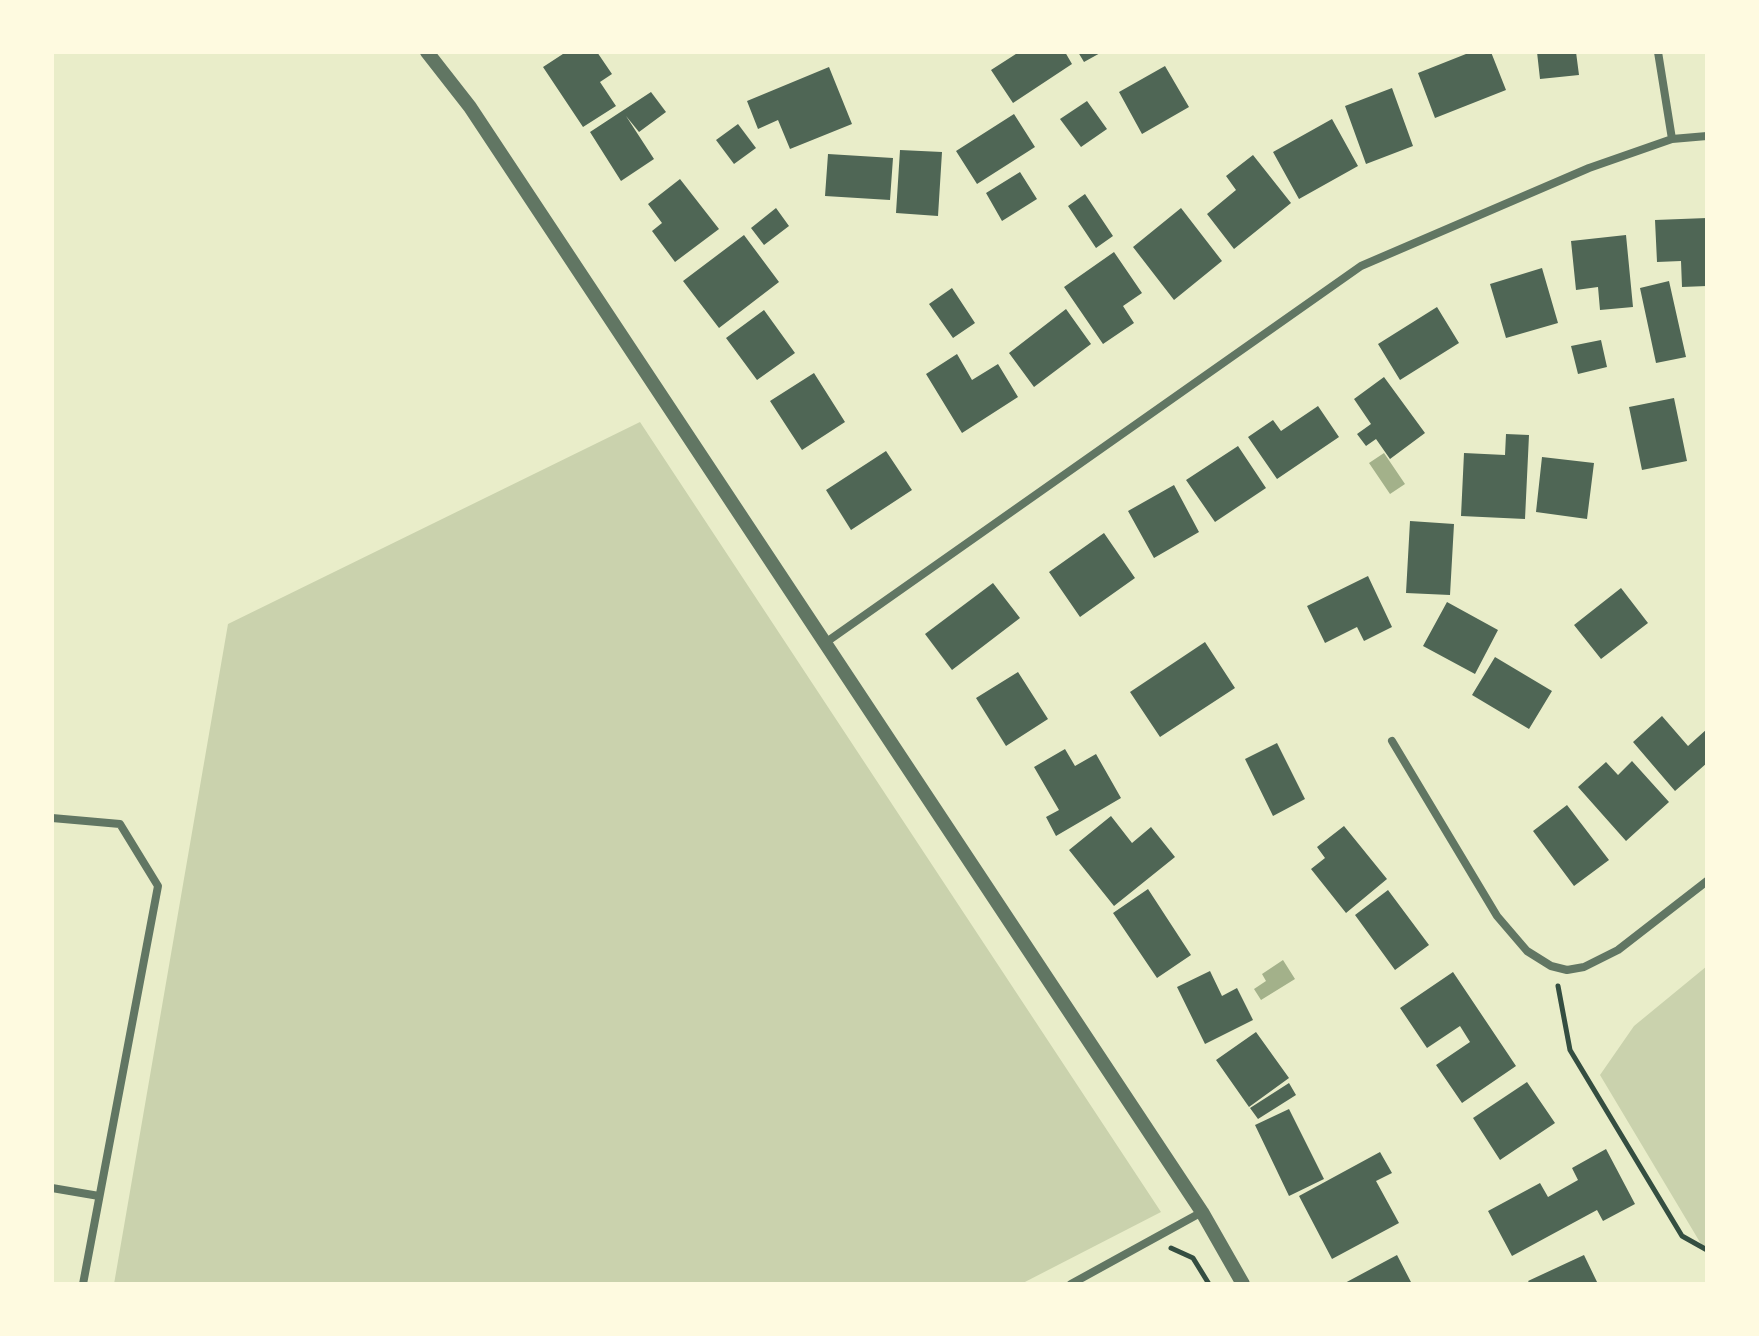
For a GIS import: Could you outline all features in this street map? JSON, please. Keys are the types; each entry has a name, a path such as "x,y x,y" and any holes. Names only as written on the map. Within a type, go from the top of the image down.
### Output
{"street":[{"path":"427,52 470,107 1202,1212 1243,1284"},
{"path":"1658,52 1672,139"},
{"path":"825,643 1361,266 1589,168 1672,139 1707,136"},
{"path":"1392,741 1497,916 1527,951 1558,967 1584,967 1618,950 1707,881"},
{"path":"52,818 120,824 158,886 83,1284"},
{"path":"52,1188 99,1196"},
{"path":"1071,1284 1202,1212"}],"path":[{"path":"1558,967 1570,1050 1682,1236 1707,1250"},
{"path":"1158,1254 1170,1248 1193,1258 1209,1284"}],"shaded area":[{"path":"640,422 1161,1212 1021,1284 114,1284 228,624"},
{"path":"1384,453 1405,484 1390,494 1369,463"},
{"path":"1283,960 1295,979 1261,1000 1254,989 1266,981 1262,974"},
{"path":"1707,966 1707,1254 1600,1075 1634,1026"}],"building":[{"path":"566,52 597,52 612,74 600,82 616,106 583,127 543,67"},
{"path":"1019,52 1065,52 1072,64 1013,103 991,70"},
{"path":"1078,52 1102,52 1084,62"},
{"path":"1471,52 1491,52 1506,90 1435,118 1418,73"},
{"path":"1537,52 1576,52 1579,75 1540,79"},
{"path":"1165,66 1189,107 1142,134 1119,92"},
{"path":"829,67 852,124 790,149 778,120 758,129 747,101"},
{"path":"1392,88 1413,146 1366,164 1345,106"},
{"path":"651,92 666,112 639,132 626,116 654,159 621,181 590,132"},
{"path":"1087,101 1107,129 1081,147 1060,119"},
{"path":"1014,114 1035,147 977,184 956,151"},
{"path":"1332,119 1358,166 1299,199 1273,152"},
{"path":"738,124 756,148 734,164 716,140"},
{"path":"900,150 942,152 938,216 896,213"},
{"path":"828,154 893,158 890,200 825,196"},
{"path":"1253,155 1291,203 1234,249 1207,214 1236,190 1226,176"},
{"path":"1020,172 1037,199 1002,221 986,193"},
{"path":"680,179 719,229 675,262 652,231 662,223 648,204"},
{"path":"1085,194 1113,236 1096,248 1068,206"},
{"path":"776,208 789,226 764,245 751,228"},
{"path":"1181,208 1222,261 1174,300 1133,247"},
{"path":"1707,218 1707,286 1682,287 1681,261 1657,262 1655,220"},
{"path":"744,235 779,282 719,328 683,281"},
{"path":"1626,235 1633,307 1600,310 1598,287 1576,290 1571,241"},
{"path":"1114,252 1142,293 1123,306 1134,323 1103,344 1064,287"},
{"path":"1542,268 1558,323 1506,338 1490,284"},
{"path":"1669,281 1686,357 1656,363 1640,288"},
{"path":"952,288 975,323 953,338 929,304"},
{"path":"1437,307 1459,343 1400,380 1378,344"},
{"path":"1066,309 1091,344 1034,387 1009,353"},
{"path":"764,310 795,353 757,380 726,338"},
{"path":"1601,340 1607,367 1578,374 1571,346"},
{"path":"957,354 972,380 998,364 1018,397 962,433 926,374"},
{"path":"814,373 845,422 802,450 770,401"},
{"path":"1384,377 1425,433 1390,459 1376,439 1366,446 1357,434 1371,424 1354,399"},
{"path":"1674,398 1687,461 1642,470 1629,407"},
{"path":"1318,406 1339,437 1277,479 1248,437 1273,420 1281,431"},
{"path":"1506,434 1529,435 1525,519 1461,516 1464,453 1505,455"},
{"path":"1238,446 1266,488 1215,522 1186,480"},
{"path":"886,451 912,490 851,530 826,490"},
{"path":"1542,457 1594,463 1587,519 1536,512"},
{"path":"1174,485 1199,532 1154,558 1128,511"},
{"path":"1410,521 1454,524 1450,595 1406,593"},
{"path":"1104,533 1135,578 1080,617 1049,572"},
{"path":"1368,576 1392,627 1364,641 1357,627 1325,643 1307,606"},
{"path":"993,583 1020,618 952,670 925,634"},
{"path":"1621,588 1648,623 1601,659 1574,625"},
{"path":"1447,602 1498,630 1475,674 1423,646"},
{"path":"1205,642 1235,688 1160,737 1130,692"},
{"path":"1495,657 1552,691 1529,729 1472,695"},
{"path":"1018,672 1048,719 1006,746 976,698"},
{"path":"1662,716 1688,746 1707,729 1707,763 1675,791 1633,742"},
{"path":"1277,743 1305,799 1273,816 1245,759"},
{"path":"1065,749 1075,766 1096,754 1121,798 1056,836 1046,817 1059,810 1034,767"},
{"path":"1632,761 1669,802 1626,841 1578,787 1606,762 1618,775"},
{"path":"1567,805 1609,860 1574,886 1533,831"},
{"path":"1111,816 1132,843 1151,827 1175,857 1114,906 1069,850"},
{"path":"1344,826 1387,879 1346,913 1311,869 1325,858 1317,847"},
{"path":"1148,889 1191,955 1157,978 1113,913"},
{"path":"1388,890 1429,945 1395,970 1355,915"},
{"path":"1210,971 1222,996 1237,988 1253,1020 1205,1044 1177,987"},
{"path":"1453,972 1516,1066 1462,1103 1436,1065 1470,1042 1460,1026 1427,1048 1400,1008"},
{"path":"1256,1032 1289,1078 1249,1107 1216,1060"},
{"path":"1527,1082 1555,1123 1500,1160 1473,1118"},
{"path":"1289,1083 1296,1095 1258,1119 1250,1108"},
{"path":"1289,1109 1324,1179 1289,1196 1255,1125"},
{"path":"1606,1149 1635,1204 1603,1221 1597,1210 1512,1256 1488,1211 1540,1183 1548,1197 1578,1180 1572,1168"},
{"path":"1380,1152 1392,1173 1376,1181 1399,1223 1332,1259 1299,1196"},
{"path":"1397,1255 1412,1284 1343,1284"},
{"path":"1584,1255 1598,1284 1530,1284 1528,1281"}]}
